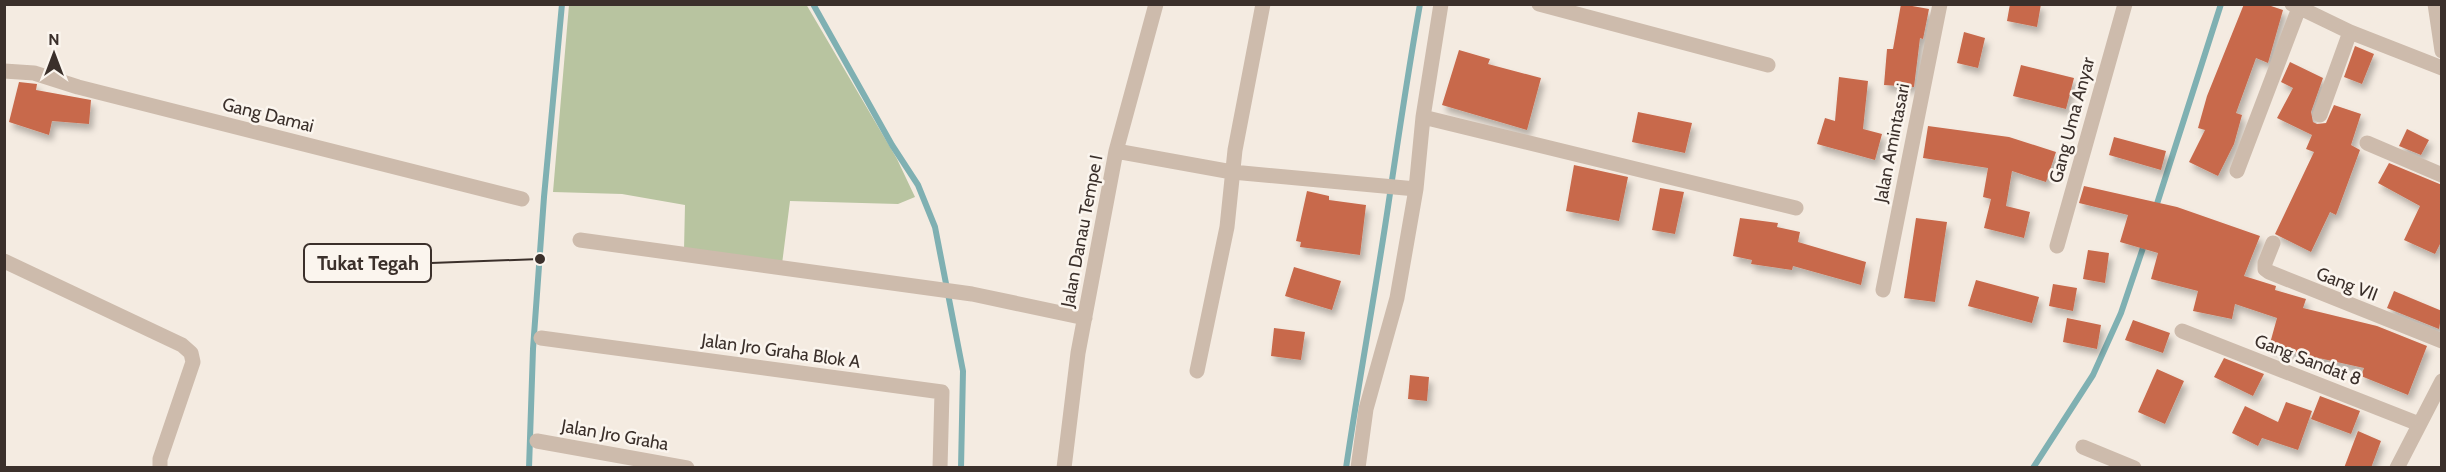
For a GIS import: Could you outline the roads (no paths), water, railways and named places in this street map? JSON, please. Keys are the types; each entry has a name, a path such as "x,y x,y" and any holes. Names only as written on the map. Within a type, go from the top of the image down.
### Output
{"street":[{"name":"Jalan Danau Tempe I","path":"1064,468 1072,395 1116,151 1156,4"},
{"path":"1197,371 1227,227 1232,172 1263,4"},
{"path":"1358,468 1366,409 1397,298 1411,189 1441,4"},
{"path":"1539,4 1768,65"},
{"name":"Jalan Amintasari","path":"1883,290 1940,4"},
{"name":"Gang Uma Anyar","path":"2057,246 2125,4"},
{"path":"2435,4 2442,51"},
{"path":"2237,171 2295,6 2350,32 2442,68"},
{"path":"2320,114 2350,32"},
{"name":"Gang Damai","path":"4,71 34,73 78,87 522,199"},
{"path":"1423,117 1796,208"},
{"path":"2367,143 2442,175"},
{"path":"1116,151 1232,172 1411,189"},
{"path":"580,240 972,294 1086,318"},
{"name":"Gang VII","path":"2273,243 2265,263 2265,269 2269,272 2442,342"},
{"path":"4,261 182,345 191,353 193,362 160,459 160,468"},
{"name":"Gang Sandat 8","path":"2182,331 2419,424"},
{"name":"Jalan Jro Graha Blok A","path":"541,338 942,392 940,468"},
{"path":"2397,468 2442,381"},
{"name":"Jalan Jro Graha","path":"537,441 687,468"},
{"path":"2083,447 2134,468"}],"waterway":[{"path":"529,468 533,349 562,4"},
{"path":"813,4 892,145 918,185 935,227 963,371 961,468"},
{"path":"1346,468 1420,4"},
{"path":"2155,210 2221,4"},
{"path":"2033,468 2093,375 2121,313 2145,242"}],"place":[{"name":"Tukat Tegah","path":"540,259"}]}
